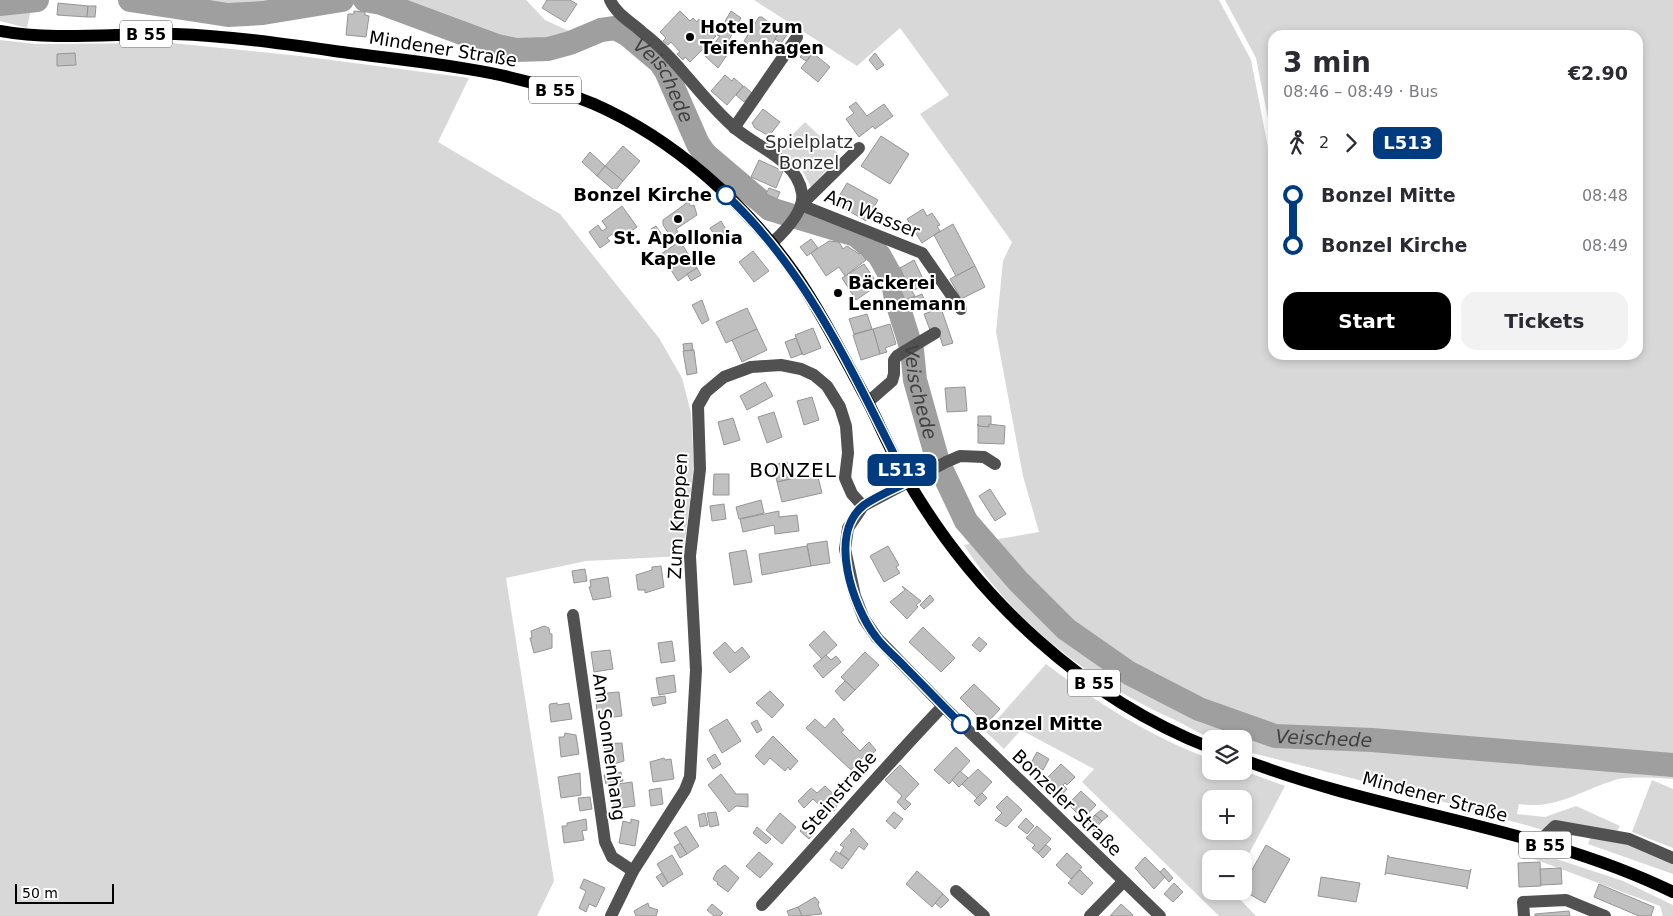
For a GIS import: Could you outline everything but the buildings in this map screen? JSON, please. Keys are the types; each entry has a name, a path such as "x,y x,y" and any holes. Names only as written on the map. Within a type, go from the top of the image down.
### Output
{"main road":[{"name":"Mindener Straße","path":"0,31 32,34 178,34 291,45 489,71 534,82 594,104 650,134 719,188 772,243 797,277 817,309 868,402 908,482 951,547 1004,609 1039,642 1084,676 1138,712 1202,744"},
{"name":"Mindener Straße","path":"1252,762 1354,794 1592,858 1673,892"}],"street":[{"path":"610,0 620,14 678,65 734,128 782,161 792,171 802,193 800,208"},
{"path":"734,128 797,37"},
{"path":"772,243 787,228 800,208 859,148"},
{"name":"Am Wasser","path":"800,208 922,253 961,309"},
{"path":"868,402 892,381 894,360 935,333"},
{"name":"Zum Kneppen","path":"611,916 633,871 685,790 691,770 696,670 690,556 700,469 698,406 706,392 724,377 751,367 781,365 801,368 814,375 827,386 840,407 846,426 848,454 845,478 852,494 863,506"},
{"name":"Bonzeler Straße","path":"995,464 984,457 960,456 863,506 848,528 845,549 855,596 864,619 877,638 943,706 1160,916"},
{"name":"Am Sonnenhang","path":"573,615 605,842 612,857 633,871"},
{"name":"Steinstraße","path":"762,905 841,819 875,777 943,706"},
{"path":"1537,843 1555,826 1629,839 1673,858"},
{"path":"1090,916 1123,882"},
{"path":"956,891 984,916"},
{"path":"1524,916 1523,902 1566,900 1605,916"}],"green space":[{"path":"0,0 33,0 27,28 0,21"},
{"path":"128,0 526,0 545,20 571,32 543,47 469,35 401,7 317,3 253,19"},
{"path":"754,0 1219,0 1251,60 1268,147 1268,360 1643,360 1643,30 1268,30 1268,118 1256,58 1225,0 1673,0 1673,779 1636,778 1615,780 1557,802 1532,805 1519,804 1517,814 1545,817 1576,806 1620,826 1612,840 1628,843 1673,864 1673,874 1588,844 1593,830 1543,830 1423,796 1252,753 1252,730 1202,730 1202,734 1144,705 1085,669 1057,648 1006,600 964,545 1039,532 1023,476 996,332 1003,261 1012,242 920,114 949,95 900,28 857,66"},
{"path":"0,40 36,44 172,43 300,56 469,78 438,142 560,214 659,338 682,378 691,413 694,466 683,556 586,561 506,578 554,881 537,916 0,916"},
{"name":"Spielplatz Bonzel","path":"805,122 840,155 811,187 802,170 778,149"},
{"path":"1046,664 1125,718 1146,730 1202,755 1202,780 1252,780 1252,774 1285,786 1251,850 1202,850 1202,899 1082,782 1094,769 1021,730 1004,749 986,732"},
{"path":"1652,780 1673,789 1673,848 1632,832"},
{"path":"1520,847 1623,881 1673,905 1673,916 1663,916 1660,906 1518,853"},
{"path":"1203,900 1241,900 1256,916 1219,916"}],"waterway":[{"name":"Veischede","path":"0,4 37,0"},
{"name":"Veischede","path":"130,0 228,15 263,13 342,0"},
{"name":"Veischede","path":"365,0 381,3 497,46 516,50 548,49 570,43 601,30 615,28 628,35 660,62 666,71 698,144 705,154 770,209 856,235 879,255 892,278 896,299 912,350 915,380 938,462 966,521 1018,581 1066,629 1129,673 1199,709 1275,736 1372,740 1673,765"}],"bus line":[{"name":"L513","path":"726,195 745,212 772,243 797,277 817,309 868,402 908,482 863,506 848,528 845,549 846,563 855,596 864,619 877,638 961,724"}],"place":[{"name":"Hotel zum Teifenhagen","path":"690,37"},
{"name":"Bonzel Kirche","path":"726,195"},
{"name":"St. Apollonia Kapelle","path":"678,219"},
{"name":"Bäckerei Lennemann","path":"838,293"},
{"name":"Bonzel Mitte","path":"961,724"}],"district":[{"name":"BONZEL","path":"793,470"}]}
